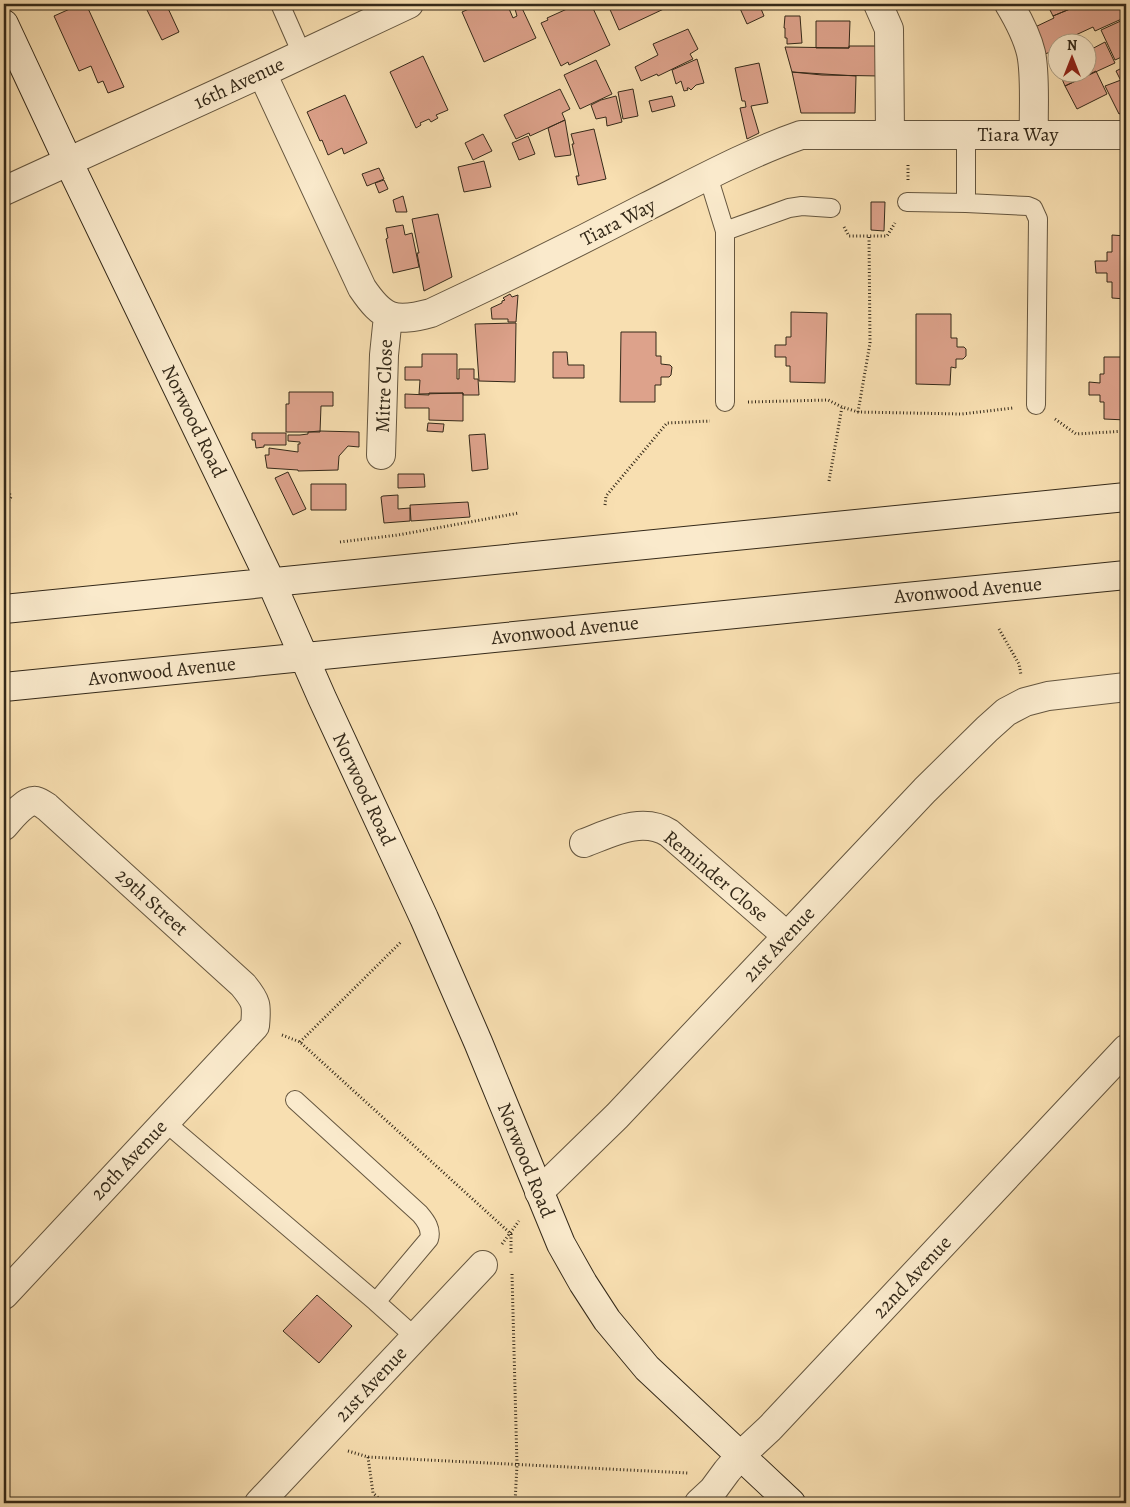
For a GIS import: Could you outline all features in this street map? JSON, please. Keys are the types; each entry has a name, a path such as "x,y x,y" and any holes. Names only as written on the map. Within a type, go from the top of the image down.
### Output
{"street":[{"name":"16th Avenue","path":"4,191 409,4"},
{"path":"878,4 889,28 899,134"},
{"path":"1009,4 1025,34 1031,53 1034,135"},
{"name":"Norwood Road","path":"4,24 271,582 322,698 424,918 478,1042 561,1244 607,1320 647,1368 791,1503"},
{"path":"262,73 362,288 376,308 388,316"},
{"name":"Tiara Way","path":"388,316 417,317 432,313 530,267 708,176 781,142 801,135 1126,135"},
{"name":"Mitre Close","path":"382,455 384,355 388,316"},
{"path":"4,609 1126,497"},
{"name":"Avonwood Avenue","path":"4,687 1126,575"},
{"path":"1025,702 1048,696 1126,687"},
{"name":"21st Avenue","path":"539,1192 617,1116 925,790 1006,712 1025,702"},
{"name":"29th Street","path":"4,826 24,806 32,801 37,801 48,807 243,985 256,1004 254,1026"},
{"name":"Reminder Close","path":"584,843 618,830 642,825 660,828 669,833 787,936"},
{"name":"20th Avenue","path":"4,1295 254,1026"},
{"name":"22nd Avenue","path":"699,1503 713,1490 740,1456 770,1428 1126,1050"},
{"name":"21st Avenue","path":"259,1503 483,1265"}],"lane":[{"path":"280,4 302,54"},
{"path":"966,134 966,203"},
{"path":"708,176 725,231 725,402"},
{"path":"907,202 966,203 1028,206 1033,208 1036,213 1038,226 1036,405"},
{"path":"725,231 790,208 802,206 831,208"},
{"path":"295,1100 420,1214 429,1227 431,1234 429,1239 376,1302"},
{"path":"165,1122 415,1337"}],"path":[{"path":"831,208 850,236 888,236 907,202 899,134"},
{"path":"858,412 870,343 869,236"},
{"path":"605,505 606,496 667,423 722,421 725,402 828,400 858,412 962,414 1036,405 1076,434 1126,431"},
{"path":"829,481 842,407"},
{"path":"4,481 11,497 4,508"},
{"path":"340,542 398,535 519,513"},
{"path":"999,629 1019,664 1025,702"},
{"path":"402,940 300,1042 511,1234 511,1262"},
{"path":"512,1271 517,1465 515,1503"},
{"path":"317,1442 368,1457 695,1474"},
{"path":"368,1457 373,1493 384,1503"}],"building":[{"path":"81,4 86,4 124,87 108,93 103,81 98,83 91,66 79,71 54,16"},
{"path":"144,4 166,4 179,32 162,40"},
{"path":"480,4 507,4 513,18 517,16 515,9 521,6 536,38 484,62 462,12"},
{"path":"578,4 591,4 610,45 569,65 568,62 561,66 541,23 548,20 547,18"},
{"path":"667,4 668,7 619,30 608,5"},
{"path":"738,4 759,4 764,16 747,24"},
{"path":"1047,4 1082,4 1053,16"},
{"path":"1082,4 1123,4 1126,17 1095,31 1093,27 1082,32 1048,32 1048,53 1045,54 1033,28 1054,18 1053,16"},
{"path":"785,16 800,16 802,43 787,44 784,28"},
{"path":"1125,19 1126,55 1115,60 1101,30"},
{"path":"816,21 850,21 849,48 816,48"},
{"path":"688,29 698,49 690,54 693,59 658,76 657,74 641,81 635,67 658,55 653,44"},
{"path":"1105,42 1115,63 1098,71 1098,46"},
{"path":"849,46 881,46 880,76 822,75 792,72 785,47 849,48"},
{"path":"423,56 448,110 436,115 438,118 431,122 429,119 420,123 421,125 416,128 390,72"},
{"path":"697,59 704,83 696,85 691,90 687,88 688,90 684,91 681,81 676,84 672,70"},
{"path":"596,60 612,94 580,109 564,75"},
{"path":"759,63 768,103 751,106 759,133 747,139 740,108 746,107 745,101 742,101 735,68"},
{"path":"1126,66 1126,91 1116,71"},
{"path":"792,72 856,76 855,113 801,113"},
{"path":"1098,75 1107,94 1077,109 1065,86 1073,82 1098,82"},
{"path":"1121,80 1126,91 1126,111 1119,114 1105,86"},
{"path":"1063,82 1074,82 1065,86"},
{"path":"560,89 570,109 562,113 565,120 530,136 529,133 516,139 504,115"},
{"path":"633,89 638,116 623,119 618,92"},
{"path":"345,95 367,143 344,154 342,148 328,155 307,112"},
{"path":"616,96 622,122 607,126 606,117 596,119 591,105"},
{"path":"672,96 675,106 652,112 649,101"},
{"path":"565,120 571,155 555,157 548,128"},
{"path":"594,129 606,179 578,185 576,176 579,176 571,134"},
{"path":"483,134 492,151 473,160 465,143"},
{"path":"528,136 535,154 519,160 512,143"},
{"path":"484,161 491,187 464,192 458,167"},
{"path":"379,168 384,179 367,186 362,174"},
{"path":"384,180 388,189 379,193 375,183"},
{"path":"403,196 407,212 396,212 393,200"},
{"path":"871,202 885,202 884,231 871,230"},
{"path":"438,214 452,277 424,291 412,219"},
{"path":"403,225 405,235 412,233 419,267 393,273 386,239 388,238 386,228"},
{"path":"1112,235 1126,236 1126,299 1112,298 1112,282 1107,282 1107,273 1096,273 1095,261 1107,261 1107,252 1112,252"},
{"path":"510,294 512,297 518,295 516,322 508,322 508,319 492,319 491,308 502,303 505,300 503,298"},
{"path":"791,312 827,313 825,383 790,382 790,366 786,366 786,357 775,357 775,345 786,345 786,337 791,337"},
{"path":"916,314 951,314 951,338 957,338 957,347 964,347 966,349 966,356 963,359 956,359 956,368 951,367 950,385 916,384"},
{"path":"516,323 515,382 479,381 475,324"},
{"path":"621,332 656,332 656,356 661,356 661,364 672,367 671,375 669,377 661,377 661,385 655,385 655,402 620,402"},
{"path":"553,352 567,352 568,365 584,365 584,378 553,378"},
{"path":"422,354 457,354 457,379 459,379 459,369 474,369 474,379 478,379 479,395 463,395 463,393 419,394 420,380 405,380 405,367 422,367"},
{"path":"1104,357 1126,357 1126,420 1104,419 1104,402 1100,402 1100,395 1089,395 1089,382 1100,383 1100,374 1104,374"},
{"path":"289,392 333,392 333,406 321,406 320,432 286,432 286,404 289,404"},
{"path":"429,393 463,393 463,421 429,420 429,408 405,408 405,394 429,395"},
{"path":"428,423 444,424 443,432 427,431"},
{"path":"320,431 359,432 359,447 348,446 339,456 338,470 298,471 267,468 265,455 269,455 269,448 298,452 298,444 300,442 288,441 288,435"},
{"path":"252,433 286,433 286,445 264,445 264,447 256,448 255,440 252,440"},
{"path":"485,434 488,469 472,471 469,435"},
{"path":"288,472 306,509 293,515 275,478"},
{"path":"398,474 424,474 425,487 398,488"},
{"path":"311,484 346,484 346,510 311,510"},
{"path":"398,495 398,509 410,508 410,521 384,523 381,497"},
{"path":"468,502 470,517 411,521 410,505"},
{"path":"317,1295 352,1326 319,1363 283,1331"}]}
